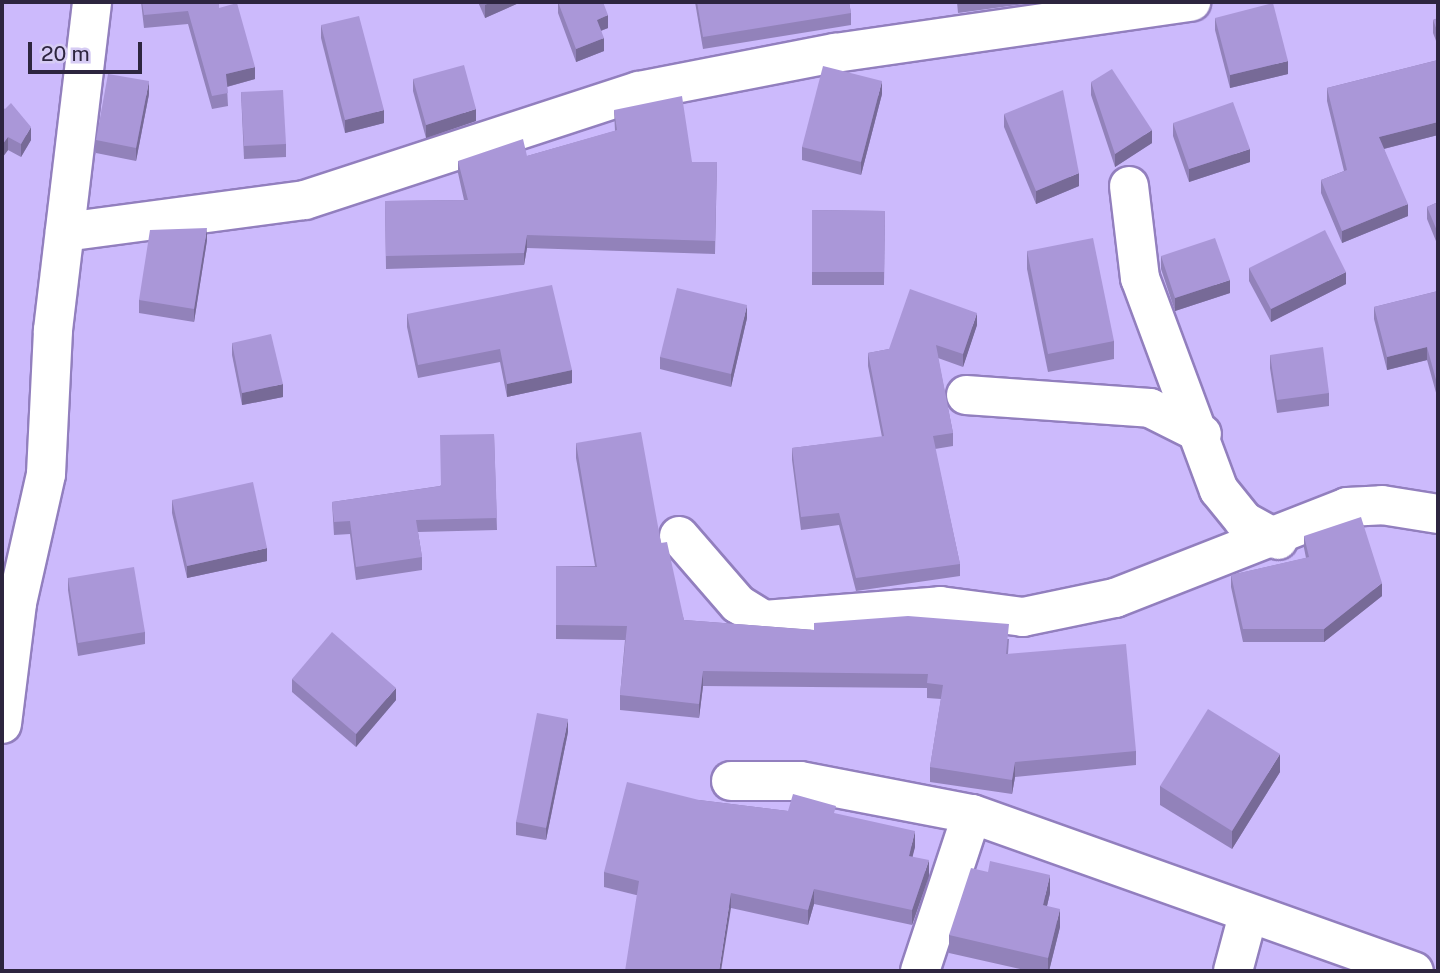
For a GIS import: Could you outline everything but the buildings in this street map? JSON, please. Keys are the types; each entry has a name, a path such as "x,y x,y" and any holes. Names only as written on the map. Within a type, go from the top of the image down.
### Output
{"street":[{"path":"2,724 9,598 46,474 65,232 92,2"},
{"path":"65,232 305,200 639,91 835,52 1191,2"},
{"path":"1129,186 1140,278 1228,507 1278,540"},
{"path":"966,395 1150,408 1202,434"},
{"path":"679,536 738,604 764,620 940,606 1023,617 1059,613 1278,540 1314,517 1347,508 1382,505 1438,514"},
{"path":"732,781 800,781 972,814 1248,915 1413,971"},
{"path":"920,971 972,814"},
{"path":"1233,971 1248,915"}]}
